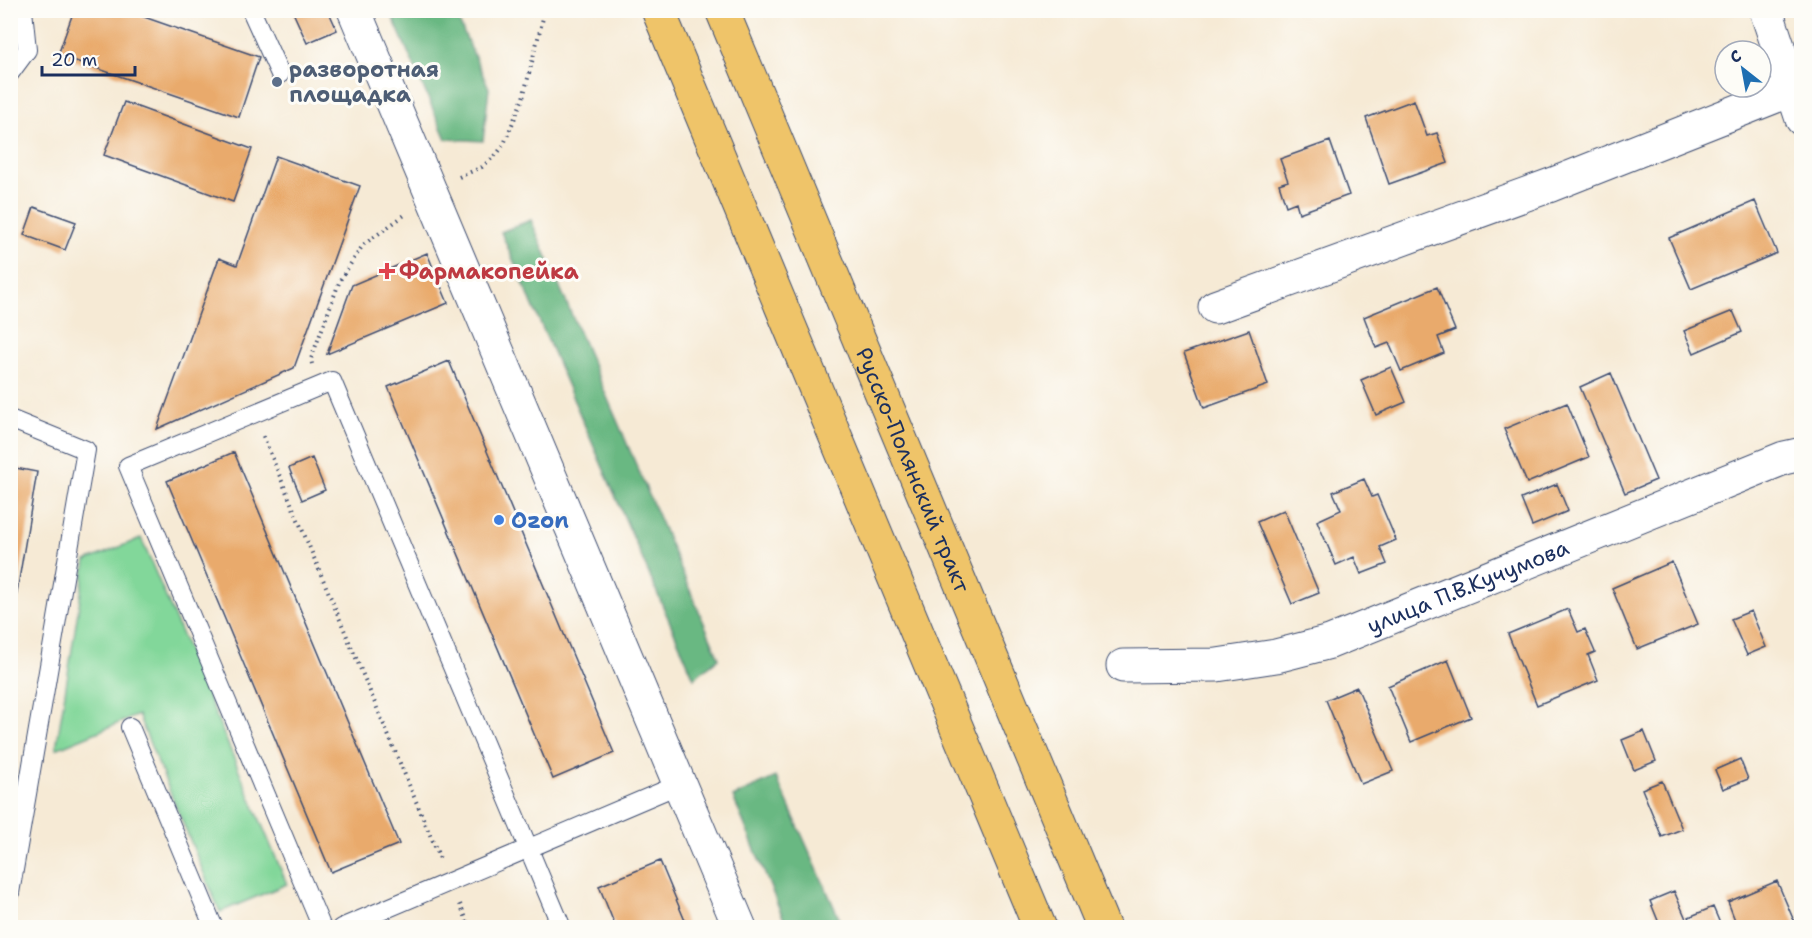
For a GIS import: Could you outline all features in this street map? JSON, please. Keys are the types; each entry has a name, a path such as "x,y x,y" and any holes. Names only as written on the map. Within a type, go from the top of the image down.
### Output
{"main road":[{"path":"658,10 1040,927"},
{"name":"Русско-Полянский тракт","path":"723,10 1104,927"}],"street":[{"path":"354,10 740,927"},
{"path":"1215,307 1551,185 1796,105 1766,10"},
{"name":"улица П.В.Кучумова","path":"1123,666 1217,665 1276,656 1330,642 1784,458 1802,454"}],"lane":[{"path":"10,73 27,50 23,10"},
{"path":"251,10 280,74"},
{"path":"322,927 128,466 332,381 562,927"},
{"path":"10,419 86,450 10,893"},
{"path":"130,726 214,927"},
{"path":"341,927 680,784"}],"path":[{"path":"253,414 470,927"}],"green space":[{"path":"390,11 454,11 489,88 483,141 446,139"},
{"path":"531,220 719,658 694,678 501,232"},
{"path":"141,538 287,884 220,912 138,715 56,749 86,561"},
{"path":"776,777 843,927 787,927 733,797"}],"building":[{"path":"74,10 124,10 259,57 239,117 58,55"},
{"path":"292,10 328,10 337,30 307,43"},
{"path":"1414,100 1427,136 1437,133 1448,163 1389,184 1366,118"},
{"path":"124,102 252,149 233,202 104,155"},
{"path":"1330,141 1349,195 1299,213 1296,202 1286,206 1279,184 1288,181 1280,159"},
{"path":"276,156 360,186 294,368 157,429 219,258 237,265"},
{"path":"1755,201 1777,253 1691,289 1669,238"},
{"path":"34,207 76,222 65,250 24,235"},
{"path":"427,253 448,303 327,354 352,285"},
{"path":"1437,287 1455,330 1438,337 1444,353 1401,371 1389,343 1376,348 1364,317"},
{"path":"1733,311 1742,332 1694,353 1684,331"},
{"path":"1249,330 1268,385 1204,408 1184,353"},
{"path":"449,361 614,753 553,779 388,387"},
{"path":"1391,367 1406,402 1376,415 1361,380"},
{"path":"1611,373 1656,480 1625,493 1580,387"},
{"path":"1567,403 1589,457 1527,483 1504,429"},
{"path":"234,452 399,844 331,872 167,481"},
{"path":"312,458 325,490 302,500 289,468"},
{"path":"10,467 37,472 12,622 10,622"},
{"path":"1364,479 1372,497 1377,495 1396,540 1380,547 1387,564 1361,574 1354,557 1336,565 1317,521 1341,510 1333,492"},
{"path":"1557,484 1568,511 1532,526 1521,499"},
{"path":"1284,510 1319,593 1292,604 1257,522"},
{"path":"1672,562 1698,624 1637,649 1612,588"},
{"path":"1568,609 1578,632 1585,629 1595,652 1588,655 1598,680 1537,705 1508,634"},
{"path":"1751,611 1766,647 1747,655 1731,619"},
{"path":"1448,660 1471,717 1411,742 1388,686"},
{"path":"1357,687 1393,771 1361,784 1326,700"},
{"path":"1644,731 1656,761 1634,770 1622,740"},
{"path":"1740,759 1748,779 1723,789 1715,770"},
{"path":"1662,781 1682,829 1662,837 1642,789"},
{"path":"660,861 688,928 616,928 599,886"},
{"path":"1777,881 1797,928 1738,928 1728,902"},
{"path":"1674,891 1690,928 1661,928 1650,901"},
{"path":"1713,907 1722,928 1694,928 1689,917"}],"place":[{"name":"разворотная площадка","path":"277,82"},
{"name":"Фармакопейка","path":"387,271"},
{"name":"Ozon","path":"499,520"}]}
